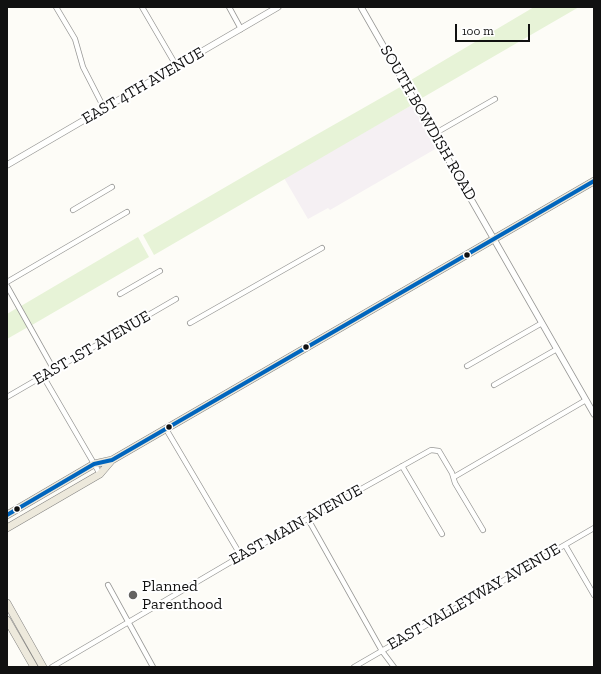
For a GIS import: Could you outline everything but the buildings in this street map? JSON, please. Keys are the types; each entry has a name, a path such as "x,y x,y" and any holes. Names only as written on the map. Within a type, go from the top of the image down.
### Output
{"main road":[{"path":"7,514 94,464 112,460 594,181"},
{"path":"7,528 100,474 112,460"},
{"path":"7,603 43,667"},
{"path":"7,620 9,629 34,667"}],"street":[{"path":"56,7 74,40 84,67 104,108"},
{"path":"142,7 177,67"},
{"path":"229,7 241,28"},
{"name":"EAST 4TH AVENUE","path":"7,165 278,7"},
{"name":"SOUTH BOWDISH ROAD","path":"361,7 594,414"},
{"path":"434,134 495,99"},
{"path":"73,210 112,187"},
{"path":"7,282 127,212"},
{"path":"190,324 322,248"},
{"path":"120,294 160,270"},
{"path":"7,286 54,370"},
{"name":"EAST 1ST AVENUE","path":"7,397 176,299"},
{"path":"467,366 542,323"},
{"path":"494,385 557,349"},
{"path":"43,376 100,474"},
{"path":"483,530 455,483 454,478 586,400"},
{"path":"166,429 241,556"},
{"name":"EAST MAIN AVENUE","path":"52,667 241,556 431,450 439,451 454,478"},
{"path":"402,466 442,534"},
{"path":"308,519 382,651 394,667"},
{"name":"EAST VALLEYWAY AVENUE","path":"354,667 594,528"},
{"path":"565,545 594,595"},
{"path":"108,585 153,667"}],"shaded area":[{"path":"412,105 437,148 330,210 328,208 308,219 284,178"}],"green space":[{"path":"534,7 579,7 422,98 411,80"},
{"path":"402,86 412,105 154,255 143,235"},
{"path":"138,237 149,257 32,325 21,306"},
{"path":"17,308 28,327 7,339 7,314"}],"transit line":[{"path":"7,515 94,464 112,460 594,181"}],"place":[{"name":"Planned Parenthood","path":"133,595"}]}
